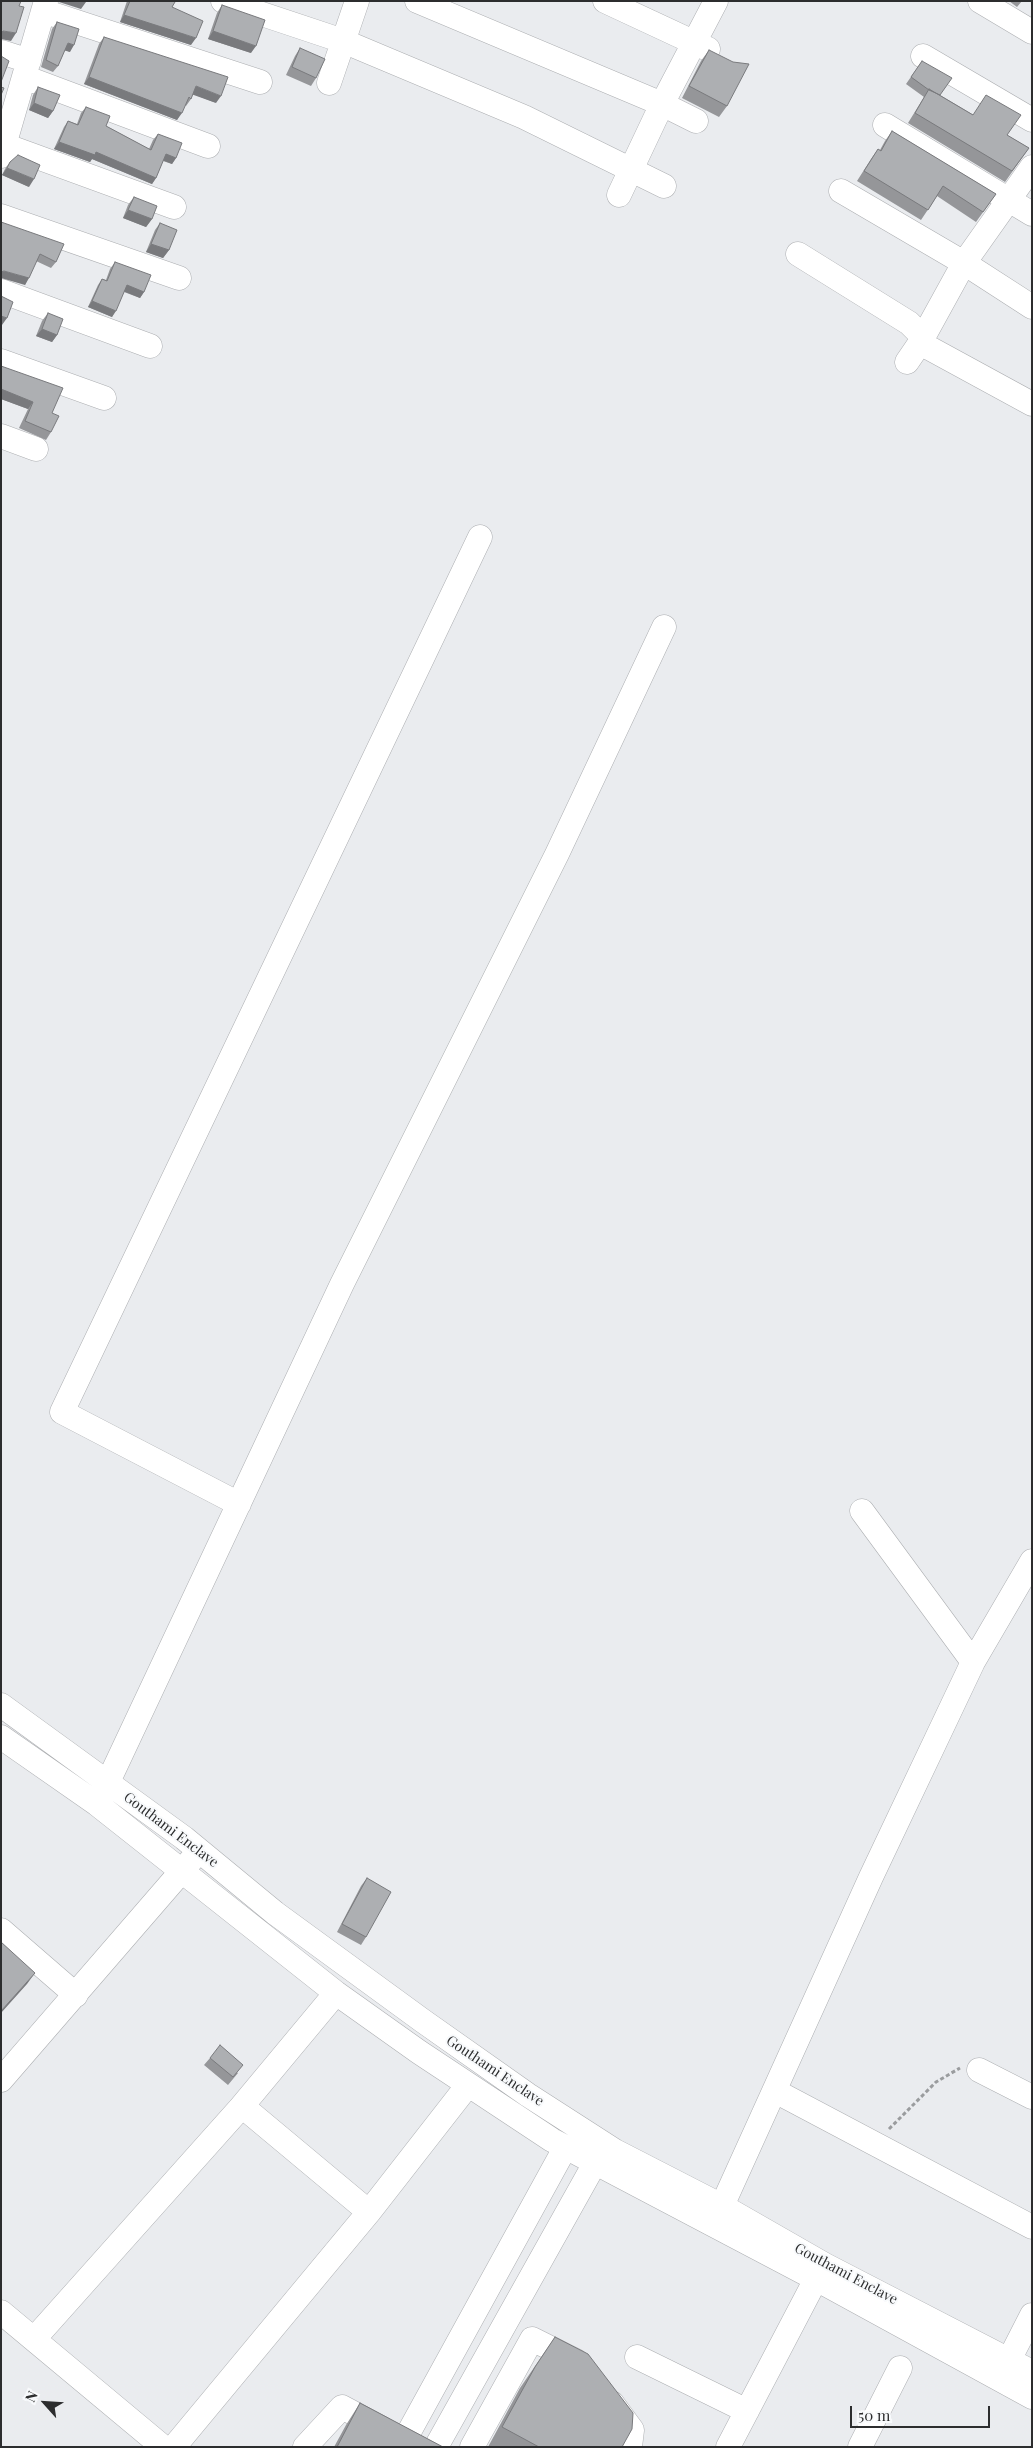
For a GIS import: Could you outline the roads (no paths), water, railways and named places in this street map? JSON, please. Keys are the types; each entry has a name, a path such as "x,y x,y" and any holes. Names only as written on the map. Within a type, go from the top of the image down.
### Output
{"street":[{"path":"223,1 343,40 524,117 664,186"},
{"path":"329,83 357,1"},
{"path":"417,1 662,104 696,121"},
{"path":"605,1 731,61"},
{"path":"618,195 662,104 716,1"},
{"path":"980,1 1032,32"},
{"path":"174,207 4,141 45,6 260,82"},
{"path":"1,52 27,69 208,146"},
{"path":"922,56 1032,120"},
{"path":"885,125 1032,214"},
{"path":"916,347 964,263 1007,199 1032,167"},
{"path":"842,191 964,263 1032,307"},
{"path":"1,216 178,278"},
{"path":"798,254 909,322 916,347 1032,404"},
{"path":"1,291 150,346"},
{"path":"1,361 104,398"},
{"path":"1,436 36,449"},
{"path":"239,1504 62,1412 480,538"},
{"path":"108,1782 342,1284 557,854 664,627"},
{"path":"862,1511 971,1666"},
{"path":"722,2206 871,1877 971,1666 1032,1561"},
{"name":"Gouthami Enclave","path":"1,1705 200,1850 275,1914 423,2022 528,2095 615,2150 722,2206 825,2265 930,2317 1032,2372"},
{"name":"Gouthami Enclave","path":"1,1737 97,1804 336,1993 468,2085 566,2148 816,2279 1032,2397"},
{"path":"1,2080 200,1850"},
{"path":"1,1930 76,1995"},
{"path":"34,2340 242,2106 336,1993"},
{"path":"979,2070 1032,2097"},
{"path":"174,2447 369,2212 468,2085"},
{"path":"775,2091 1032,2226"},
{"path":"242,2106 369,2212"},
{"path":"305,2447 342,2407 410,2444 566,2148"},
{"path":"436,2447 595,2164"},
{"path":"728,2447 816,2279"},
{"path":"1,2312 163,2447"},
{"path":"1009,2360 1032,2315"},
{"path":"472,2447 532,2339 582,2364 632,2430 630,2447"},
{"path":"638,2357 747,2411"},
{"path":"860,2447 900,2368"}]}
